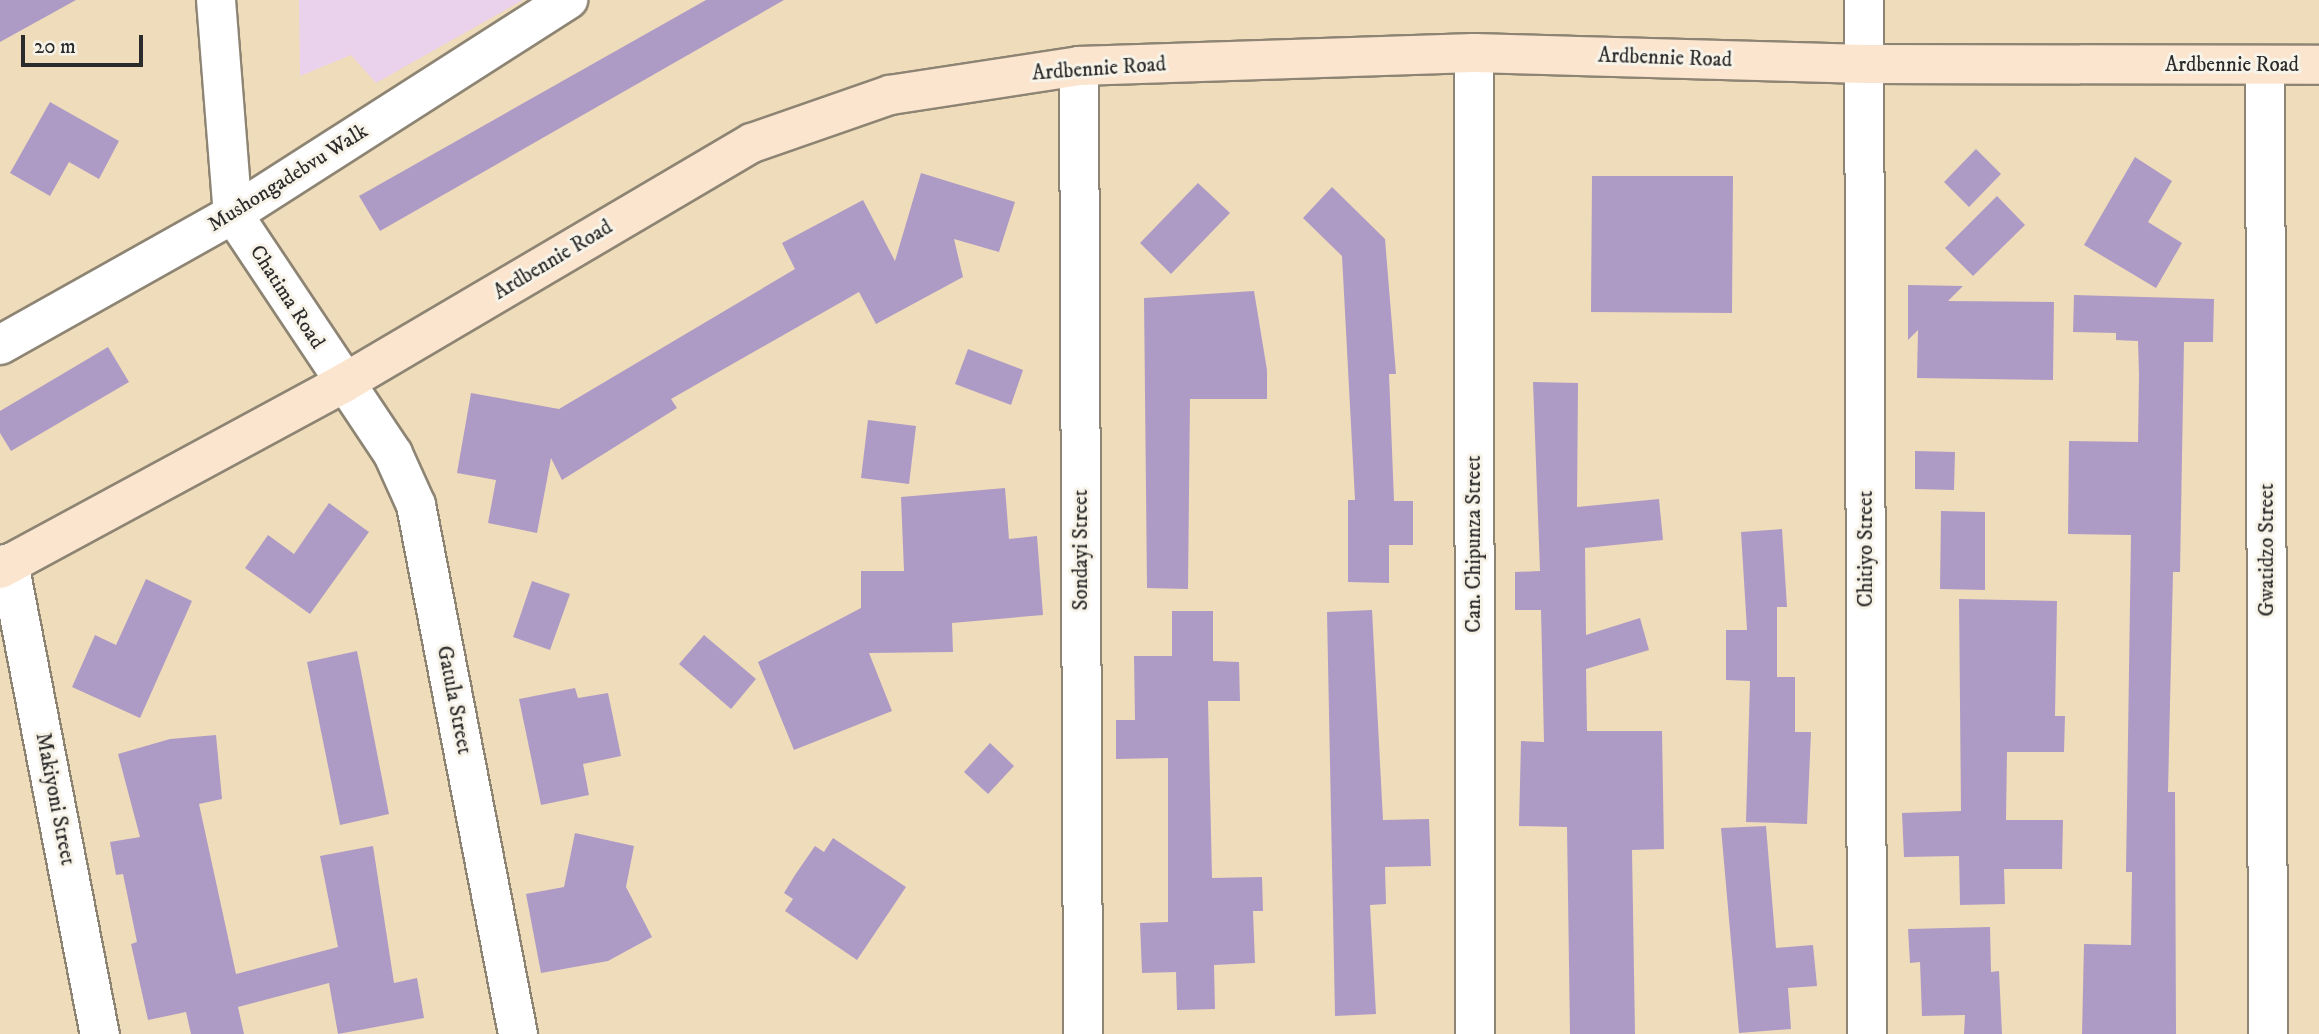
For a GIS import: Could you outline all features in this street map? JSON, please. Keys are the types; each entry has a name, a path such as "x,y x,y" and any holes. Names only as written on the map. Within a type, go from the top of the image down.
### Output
{"main road":[{"name":"Ardbennie Road","path":"5,566 344,383 752,143 890,95 1079,66 1474,53 1866,64 2319,65"}],"street":[{"name":"Chatima Road","path":"216,0 233,214 344,383"},
{"name":"Mushongadebvu Walk","path":"0,345 233,214 568,0"},
{"name":"Chitiyo Street","path":"1864,0 1867,1034"},
{"name":"Can. Chipunza Street","path":"1474,53 1475,1034"},
{"name":"Gwatidzo Street","path":"2265,65 2268,1034"},
{"name":"Sondayi Street","path":"1079,66 1083,1034"},
{"name":"Gatula Street","path":"344,383 393,454 416,505 519,1034"},
{"name":"Makiyoni Street","path":"5,566 100,1034"}],"shaded area":[{"path":"299,0 523,0 376,83 351,55 300,76"}],"building":[{"path":"0,0 76,0 0,42"},
{"path":"706,0 784,0 380,231 359,196"},
{"path":"50,102 119,141 99,179 69,162 50,196 10,173"},
{"path":"1976,149 2001,174 1969,207 1944,182"},
{"path":"2135,157 2172,181 2148,222 2182,243 2156,288 2084,245"},
{"path":"921,173 1015,202 999,252 954,239 963,277 876,324 859,292 671,399 677,408 562,480 551,458 537,533 488,523 496,480 457,473 471,393 559,409 795,269 782,243 863,200 895,261"},
{"path":"1592,176 1733,176 1732,313 1591,312"},
{"path":"1198,183 1230,213 1171,274 1140,243"},
{"path":"1332,187 1385,239 1396,374 1389,374 1394,501 1413,501 1413,545 1389,545 1389,583 1348,582 1348,500 1355,500 1342,256 1303,218"},
{"path":"1997,196 2025,225 1973,276 1945,248"},
{"path":"1908,285 1963,286 1948,301 2054,302 2053,380 1917,378 1918,330 1908,340"},
{"path":"1254,291 1267,370 1267,399 1190,399 1188,589 1147,588 1144,298"},
{"path":"2074,295 2214,299 2213,342 2184,342 2180,572 2173,572 2168,792 2175,792 2176,1034 2082,1034 2084,944 2131,945 2132,872 2126,872 2131,535 2068,534 2069,441 2138,442 2139,375 2138,341 2116,340 2116,333 2073,332"},
{"path":"108,347 129,382 11,451 0,433 0,411"},
{"path":"968,349 1023,370 1011,405 955,384"},
{"path":"1533,382 1578,383 1577,507 1659,499 1663,540 1585,548 1586,635 1640,618 1649,650 1586,669 1587,731 1662,731 1664,849 1632,850 1635,1034 1570,1034 1567,827 1519,826 1521,741 1544,742 1541,610 1515,610 1515,572 1540,571"},
{"path":"868,420 916,426 909,484 861,478"},
{"path":"1915,451 1955,452 1954,490 1915,489"},
{"path":"1005,488 1009,539 1037,536 1043,615 952,623 953,652 869,653 892,711 794,750 758,662 861,608 861,571 904,571 901,497"},
{"path":"329,503 369,532 310,614 245,568 268,535 294,554"},
{"path":"1941,511 1985,512 1985,590 1940,589"},
{"path":"1782,529 1787,607 1777,607 1777,677 1795,677 1795,732 1811,732 1807,824 1746,822 1750,681 1726,680 1726,630 1747,630 1741,532"},
{"path":"146,579 192,601 140,718 72,687 95,635 116,645"},
{"path":"532,581 570,594 550,650 513,637"},
{"path":"1959,599 2057,601 2055,716 2065,716 2064,752 2007,752 2006,820 2063,820 2062,869 2004,869 2005,904 1960,905 1959,856 1904,857 1902,813 1961,811"},
{"path":"1372,610 1383,820 1429,819 1431,866 1385,867 1386,904 1370,905 1376,1014 1335,1016 1327,612"},
{"path":"1172,611 1213,611 1213,661 1239,662 1240,701 1208,701 1212,878 1262,877 1263,911 1253,911 1255,963 1214,965 1215,1009 1177,1010 1176,972 1142,973 1140,923 1168,922 1168,758 1116,759 1116,720 1135,720 1134,656 1172,656"},
{"path":"704,635 756,679 731,709 679,664"},
{"path":"357,651 389,814 340,825 307,662"},
{"path":"575,688 578,698 608,693 621,756 583,764 589,795 541,805 519,699"},
{"path":"216,735 222,799 199,804 236,974 338,947 320,856 373,846 394,983 417,978 424,1018 338,1034 329,983 238,1007 244,1034 191,1034 186,1012 148,1020 131,944 137,942 123,874 116,875 110,842 140,837 118,754 170,739"},
{"path":"990,743 1014,766 988,794 964,772"},
{"path":"1766,826 1776,948 1813,945 1817,986 1788,988 1791,1029 1739,1033 1721,828"},
{"path":"575,833 634,846 626,887 652,937 608,961 541,973 526,894 564,887"},
{"path":"833,838 906,887 857,960 785,911 793,899 784,893 795,875 815,846 824,852"},
{"path":"1990,927 1991,972 1999,971 2002,1034 1964,1034 1965,1015 1922,1016 1920,962 1910,963 1908,929"}]}
